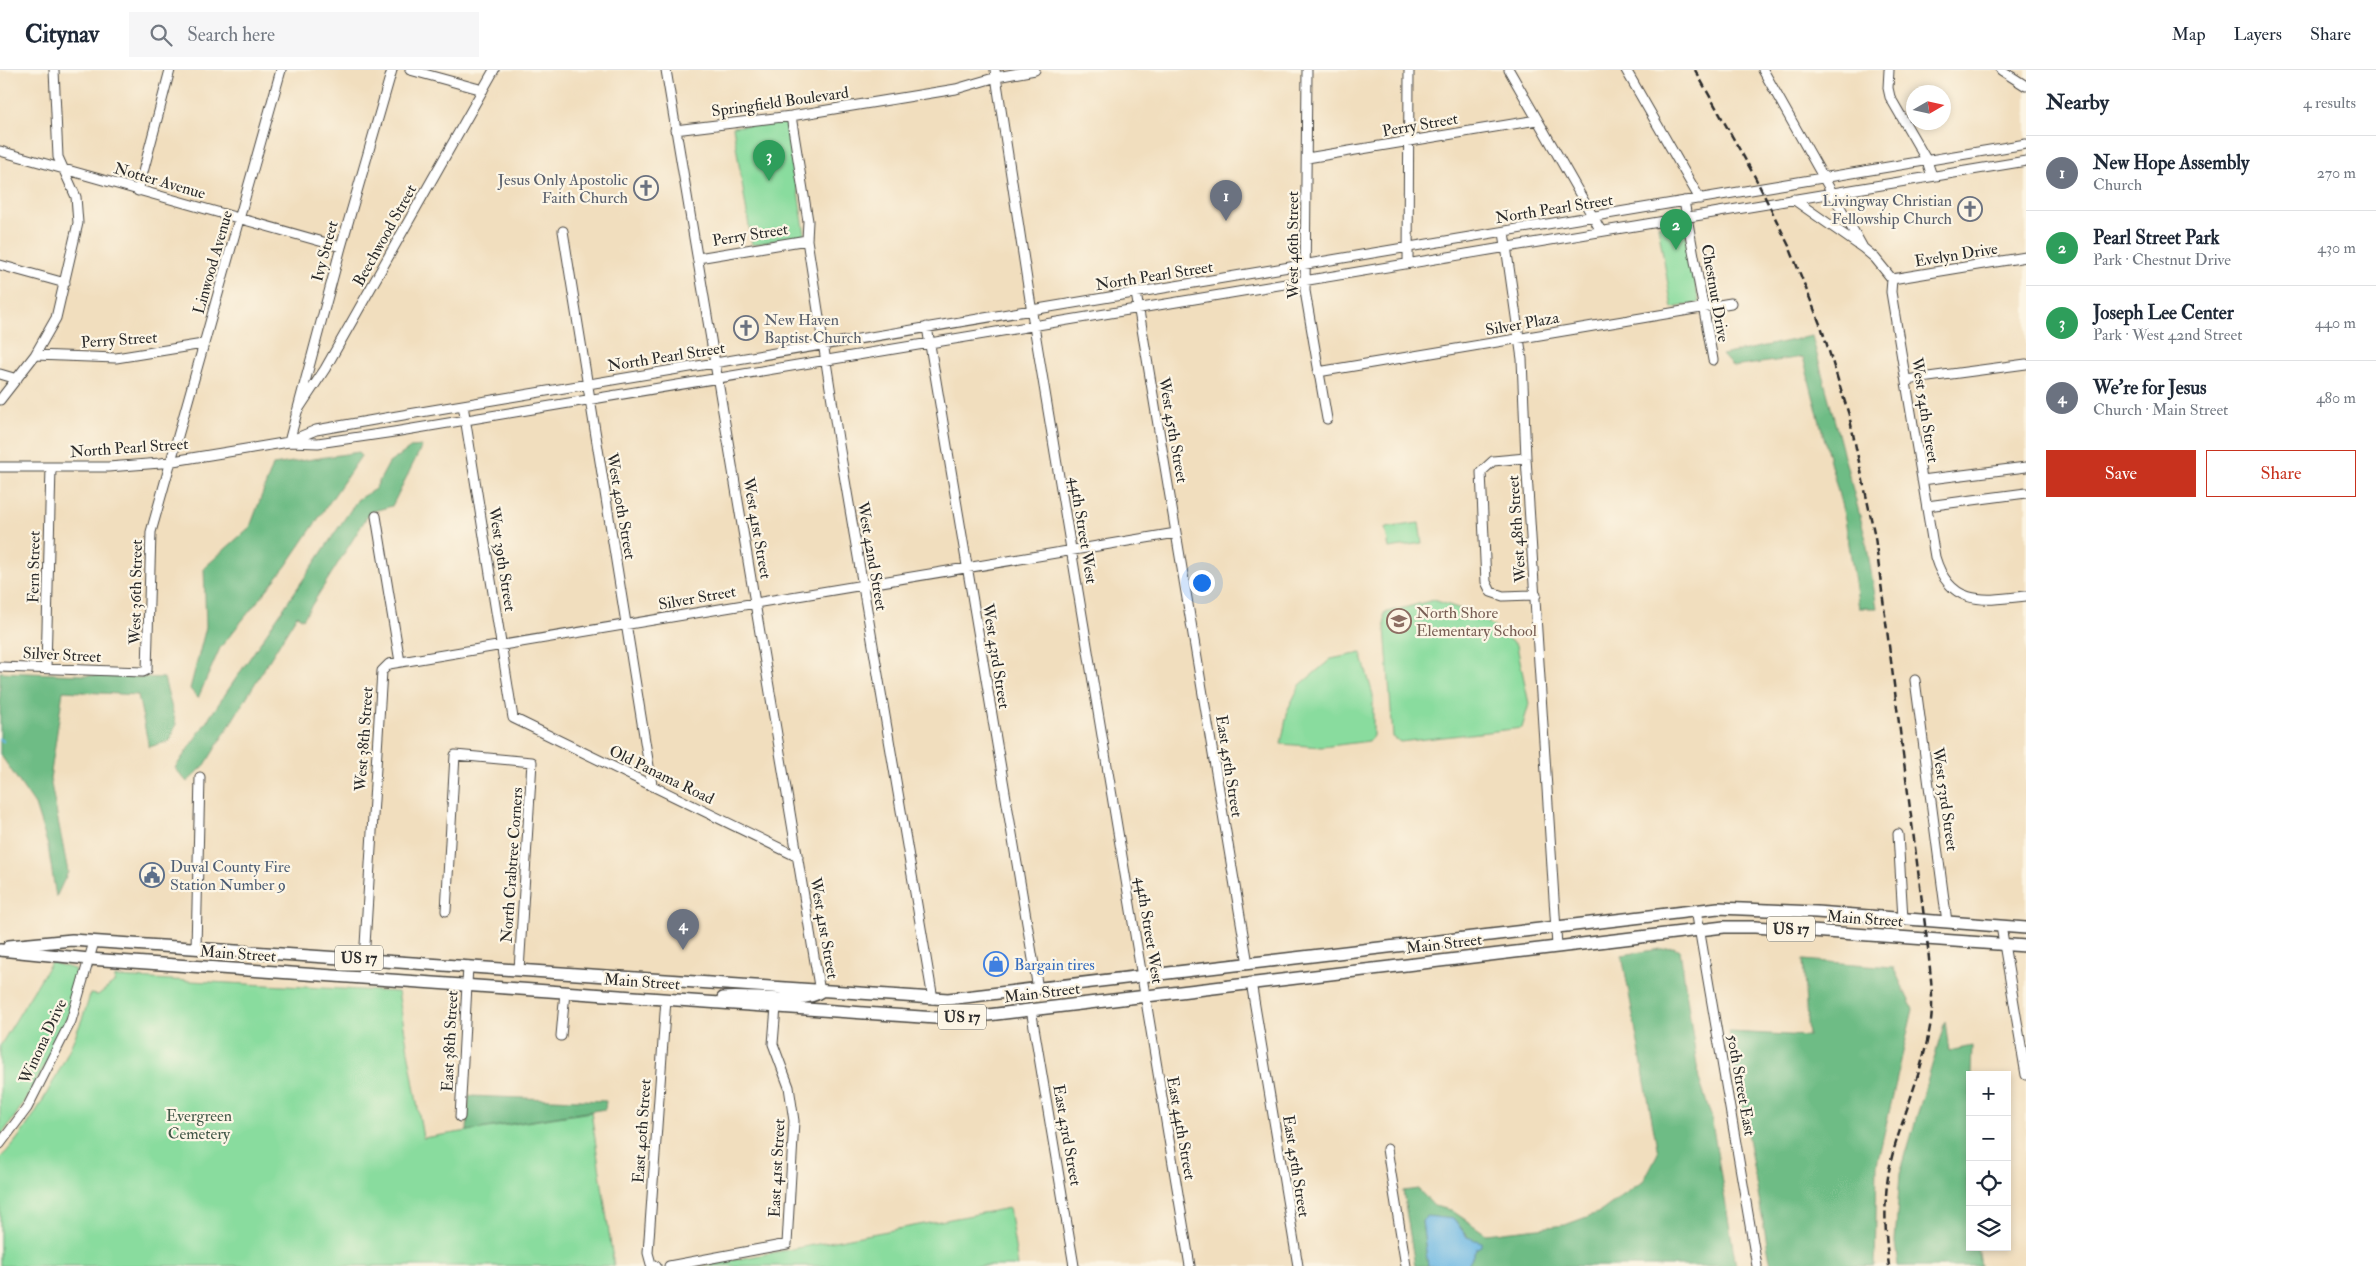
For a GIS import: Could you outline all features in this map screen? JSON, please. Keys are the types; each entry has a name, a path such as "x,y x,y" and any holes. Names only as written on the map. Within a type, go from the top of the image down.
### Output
{"main road":[{"name":"Main Street","path":"0,949 38,942 94,942 364,958 933,999 970,998 1696,910 1749,908 2026,928"},
{"name":"Main Street","path":"0,949 89,959 936,1018 971,1017 1700,929 1755,927 2026,946"},
{"path":"692,1001 741,996 807,999 820,992"}],"street":[{"path":"0,400 35,355 56,318 78,223 76,197 58,157 54,70"},
{"path":"138,191 170,70"},
{"name":"Linwood Avenue","path":"171,461 281,70"},
{"name":"Ivy Street","path":"289,442 341,247 392,70"},
{"path":"410,70 483,90"},
{"name":"Beechwood Street","path":"296,413 325,369 494,70"},
{"name":"West 41st Street","path":"666,70 820,992"},
{"name":"Springfield Boulevard","path":"675,130 791,116 956,89 996,74 1035,70"},
{"name":"West 46th Street","path":"1307,70 1306,264 1304,291 1327,419"},
{"path":"1408,263 1409,70"},
{"path":"1509,70 1601,230"},
{"path":"1626,70 1700,199"},
{"path":"1763,70 1863,248"},
{"path":"1889,70 1888,88 1890,98 1927,161 1932,176"},
{"path":"2001,70 2015,74 2026,86"},
{"name":"44th Street West","path":"996,74 1034,326 1145,996"},
{"name":"West 42nd Street","path":"791,116 808,221 807,240 826,360 933,999"},
{"name":"Perry Street","path":"1307,158 1537,120"},
{"name":"North Pearl Street","path":"289,442 316,430 2026,144"},
{"name":"Notter Avenue","path":"0,151 341,247"},
{"name":"North Pearl Street","path":"0,467 108,467 171,461 289,442 318,443 590,400 1601,230 2026,161"},
{"path":"1793,199 1863,248 1875,258 1892,280"},
{"name":"Chestnut Drive","path":"1684,201 1713,360"},
{"name":"West 40th Street","path":"563,232 652,785"},
{"name":"West 48th Street","path":"1504,232 1520,338 1557,946"},
{"name":"Perry Street","path":"698,258 807,240"},
{"name":"Evelyn Drive","path":"1892,280 2026,257"},
{"path":"0,265 65,284"},
{"name":"West 54th Street","path":"1892,280 1891,292 1935,557 1939,568 1948,584 1965,596 1974,599 1987,600 2026,596"},
{"name":"West 45th Street","path":"1136,293 1183,572"},
{"name":"Silver Plaza","path":"1318,372 1731,303"},
{"name":"West 43rd Street","path":"927,328 1038,989"},
{"name":"Perry Street","path":"35,355 116,358 203,344"},
{"path":"1906,380 2026,364"},
{"path":"0,374 17,378"},
{"name":"West 39th Street","path":"463,405 514,718"},
{"path":"1526,458 1493,462 1481,472 1486,582 1491,592 1503,596 1536,595"},
{"name":"West 36th Street","path":"148,666 150,541 171,461"},
{"name":"Fern Street","path":"46,668 51,467"},
{"path":"1922,480 2026,467"},
{"path":"1927,506 2026,493"},
{"path":"376,516 400,662"},
{"name":"Silver Street","path":"400,662 1176,533"},
{"name":"East 45th Street","path":"1183,572 1248,964"},
{"name":"West 38th Street","path":"363,978 382,671 389,664 400,662"},
{"name":"Silver Street","path":"0,667 143,672 148,666"},
{"name":"West 53rd Street","path":"1915,680 1947,922"},
{"name":"Old Panama Road","path":"514,718 798,857"},
{"name":"North Crabtree Corners","path":"446,911 455,755 532,762 519,970"},
{"path":"196,948 200,777"},
{"path":"1898,834 1903,919"},
{"name":"50th Street East","path":"1696,910 1757,1266"},
{"path":"2001,926 2026,1076"},
{"name":"Winona Drive","path":"0,1144 27,1108 71,1021 94,942"},
{"name":"East 38th Street","path":"460,1117 468,966"},
{"name":"East 45th Street","path":"1251,982 1298,1266"},
{"path":"561,1036 565,992"},
{"name":"East 44th Street","path":"1145,996 1190,1266"},
{"name":"East 40th Street","path":"654,1265 648,1253 666,999"},
{"name":"East 41st Street","path":"669,1266 787,1244 794,1121 789,1087 773,1044 776,1007"},
{"name":"East 43rd Street","path":"1031,1009 1074,1266"},
{"path":"1387,1148 1406,1266"}],"green space":[{"path":"786,120 805,234 752,245 733,127"},
{"path":"1684,222 1699,303 1672,308 1658,226"},
{"path":"1812,336 1865,535 1877,608 1859,608 1845,519 1803,357 1733,367 1722,355"},
{"path":"422,446 392,506 370,512 303,619 297,615 205,765 187,782 175,768 358,499 375,489 389,463 412,447"},
{"path":"359,452 361,456 286,566 220,648 198,698 190,689 206,627 204,568 250,527 273,465"},
{"path":"1419,523 1422,543 1389,548 1385,528"},
{"path":"1434,600 1479,615 1517,646 1529,704 1522,728 1400,742 1393,737 1384,613"},
{"path":"1361,653 1373,695 1373,736 1369,741 1322,747 1281,744 1288,709 1300,685 1331,659"},
{"path":"0,672 164,678 176,724 170,741 149,747 138,695 63,691 50,779 68,872 56,897 48,846 35,805 0,754"},
{"path":"1673,947 1680,950 1699,1079 1711,1116 1736,1266 1467,1266 1477,1248 1454,1219 1422,1221 1428,1266 1415,1266 1403,1191 1418,1189 1434,1206 1451,1210 1486,1234 1565,1225 1600,1212 1644,1180 1658,1153 1622,955"},
{"path":"1803,960 1893,967 1913,1009 1877,1164 1875,1266 1771,1266 1729,1032 1808,1036"},
{"path":"51,962 74,969 77,976 77,987 73,1002 57,1042 45,1065 21,1107 0,1136 0,1046"},
{"name":"Evergreen Cemetery","path":"115,977 398,992 423,1138 591,1112 614,1266 0,1266 0,1158 27,1126 54,1081 85,1012 90,994 98,995 115,982"},
{"path":"1945,1021 1949,1051 1972,1046 1971,1071 1966,1071 1966,1251 1978,1251 1980,1266 1898,1266 1895,1242 1900,1174"},
{"path":"469,1096 606,1101 605,1109 467,1131"},
{"path":"1009,1208 1018,1266 702,1266"}],"water":[{"path":"1427,1216 1454,1219 1467,1237 1481,1242 1481,1246 1477,1248 1467,1266 1428,1266 1422,1221"}],"railway":[{"path":"1695,70 1755,177 1789,246 1822,329 1849,415 1875,537 1928,948 1932,1003 1931,1021 1924,1054 1890,1163 1885,1221 1889,1266"}],"place":[{"name":"Joseph Lee Center","path":"769,181"},
{"name":"Jesus Only Apostolic Faith Church","path":"646,188"},
{"name":"Livingway Christian Fellowship Church","path":"1970,209"},
{"name":"New Hope Assembly","path":"1226,221"},
{"name":"Pearl Street Park","path":"1676,250"},
{"name":"New Haven Baptist Church","path":"746,328"},
{"name":"North Shore Elementary School","path":"1399,621"},
{"name":"Duval County Fire Station Number 9","path":"152,875"},
{"name":"We're for Jesus","path":"683,950"},
{"name":"Bargain tires","path":"996,964"}]}
